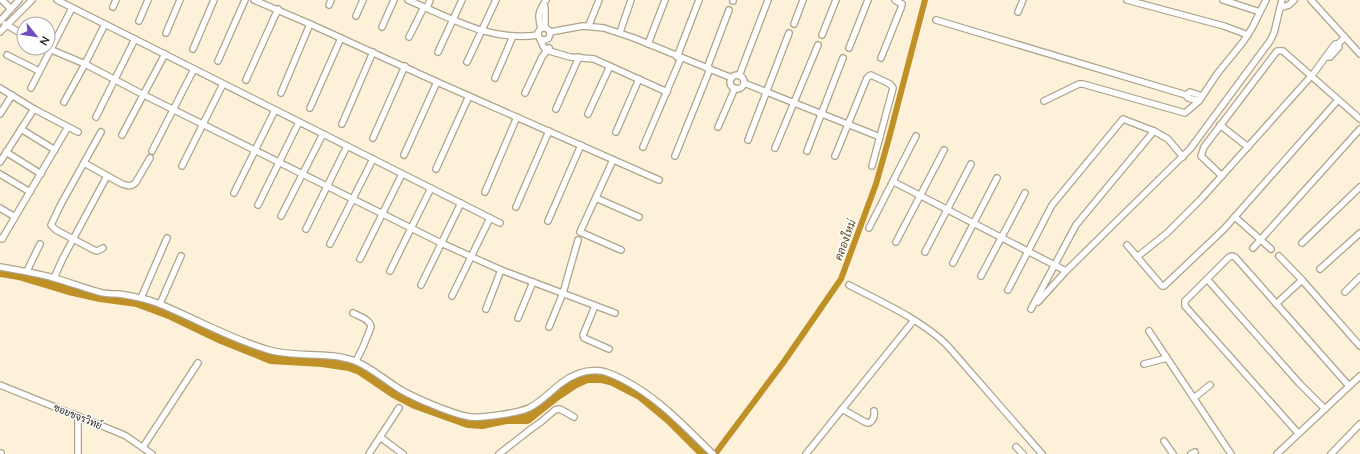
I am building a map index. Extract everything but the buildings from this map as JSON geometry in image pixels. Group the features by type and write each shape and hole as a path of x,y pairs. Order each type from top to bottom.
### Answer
{"street":[{"path":"2,0 10,9"},
{"path":"16,31 0,21 19,0"},
{"path":"0,32 32,0"},
{"path":"57,0 500,223"},
{"path":"113,7 116,0"},
{"path":"139,21 148,0"},
{"path":"166,33 180,0"},
{"path":"193,49 214,0"},
{"path":"218,61 245,0"},
{"path":"254,0 374,52 436,82 659,180"},
{"path":"356,16 363,0"},
{"path":"382,27 394,0"},
{"path":"408,0 481,32 541,38 550,36 545,29 539,13 545,2"},
{"path":"409,37 430,0"},
{"path":"438,52 462,0"},
{"path":"467,62 496,0"},
{"path":"589,25 599,0"},
{"path":"620,32 631,0"},
{"path":"648,44 665,0"},
{"path":"643,147 667,92 699,0"},
{"path":"739,76 768,0"},
{"path":"794,24 803,0"},
{"path":"822,34 836,0"},
{"path":"849,48 868,0"},
{"path":"881,58 901,8 902,4 896,0"},
{"path":"1018,12 1023,0"},
{"path":"1128,0 1140,2 1224,26 1248,35"},
{"path":"1223,0 1260,12"},
{"path":"1044,101 1079,84 1181,113 1188,112 1248,35 1266,0"},
{"path":"1154,131 1076,225 1031,309 1066,271 1190,150 1270,41 1274,33 1282,0"},
{"path":"1280,8 1288,5 1294,0"},
{"path":"1311,0 1360,54"},
{"path":"56,37 72,8"},
{"path":"246,80 278,10"},
{"path":"675,156 709,69 729,10"},
{"path":"936,20 1186,95 1188,98 1200,98"},
{"path":"64,102 105,24"},
{"path":"281,93 310,24"},
{"path":"667,92 591,58 570,57 550,50 538,32 545,29 589,25 620,32 732,78 739,76 743,78 744,82 767,92 880,137"},
{"path":"748,140 790,33"},
{"path":"495,78 513,36"},
{"path":"1137,257 1181,220 1248,148 1311,76 1327,57 1326,54 1335,44 1338,44 1345,37"},
{"path":"310,108 341,38"},
{"path":"96,117 135,39"},
{"path":"775,148 818,45"},
{"path":"525,93 550,50"},
{"path":"1222,176 1201,156 1204,147 1277,51 1283,51 1360,119"},
{"path":"56,52 85,64 255,151 441,243 501,270 615,313"},
{"path":"342,124 374,52"},
{"path":"122,135 165,54"},
{"path":"7,55 39,71"},
{"path":"31,88 46,56"},
{"path":"556,109 579,57"},
{"path":"807,151 843,58"},
{"path":"373,138 405,66"},
{"path":"588,114 610,66"},
{"path":"152,151 194,69"},
{"path":"836,156 867,78 872,75 892,86 892,92 872,166"},
{"path":"732,78 731,84 735,88"},
{"path":"616,132 639,79"},
{"path":"404,155 436,82"},
{"path":"735,88 742,87 744,82"},
{"path":"182,166 223,84"},
{"path":"0,88 34,109 78,132"},
{"path":"718,127 735,88"},
{"path":"0,114 12,95"},
{"path":"436,169 469,96"},
{"path":"1127,245 1162,286 1164,286 1203,250 1235,217 1338,100"},
{"path":"0,162 34,109"},
{"path":"234,193 275,110"},
{"path":"485,192 517,117"},
{"path":"1008,290 1052,205 1123,119 1154,131 1168,139 1183,156"},
{"path":"258,205 299,122"},
{"path":"1220,125 1248,148"},
{"path":"0,238 2,239 68,127"},
{"path":"20,129 55,150"},
{"path":"1253,248 1360,129"},
{"path":"516,207 549,131"},
{"path":"101,132 60,206 52,225 56,230 94,250 103,248"},
{"path":"281,216 323,134"},
{"path":"869,228 894,182 916,136"},
{"path":"548,221 581,145"},
{"path":"306,228 347,146"},
{"path":"896,242 944,150"},
{"path":"6,152 41,174"},
{"path":"84,164 122,184 129,186 134,185 150,158"},
{"path":"330,244 373,159"},
{"path":"613,160 580,232 621,250"},
{"path":"924,252 971,164"},
{"path":"0,174 30,192"},
{"path":"360,259 402,174"},
{"path":"54,278 57,269 107,176"},
{"path":"953,263 998,178"},
{"path":"894,182 1066,271"},
{"path":"1302,243 1360,187"},
{"path":"390,271 431,188"},
{"path":"981,276 1025,193"},
{"path":"596,198 640,218"},
{"path":"421,285 461,203"},
{"path":"0,208 15,217"},
{"path":"1235,217 1271,249"},
{"path":"452,296 490,218"},
{"path":"1320,269 1360,233"},
{"path":"141,298 167,238"},
{"path":"549,327 563,293 578,240"},
{"path":"27,271 40,244"},
{"path":"160,304 181,256"},
{"path":"1298,433 1185,306 1185,301 1229,257 1232,256 1238,261 1349,386"},
{"path":"1278,256 1302,280 1360,346"},
{"path":"0,267 27,271 100,292 141,298 160,304 248,343 270,350 289,354 339,357 356,361 370,368 403,391 446,410 465,416 476,417 524,410 534,405 560,384 574,376 591,371 602,371 629,383 654,399 668,410 712,453"},
{"path":"486,309 501,270"},
{"path":"1345,292 1360,277"},
{"path":"1207,279 1299,383 1325,409"},
{"path":"1276,304 1302,280"},
{"path":"518,318 533,282"},
{"path":"849,285 931,330 946,344 1042,454"},
{"path":"595,306 584,338 609,349"},
{"path":"353,313 371,323 364,347 356,361"},
{"path":"806,454 914,320"},
{"path":"1149,331 1231,454"},
{"path":"1144,364 1167,358"},
{"path":"143,447 198,363"},
{"path":"1277,454 1360,376"},
{"name":"ซอยขจรวิทย์","path":"0,385 126,436 152,454"},
{"path":"1194,398 1210,385"},
{"path":"369,454 399,408"},
{"path":"499,454 555,410 560,409 574,417"},
{"path":"842,409 869,423 874,419 874,411"},
{"path":"78,416 78,454"},
{"path":"1331,454 1359,429"},
{"path":"380,437 403,454"},
{"path":"1164,440 1173,454"},
{"path":"1016,447 1023,454"}],"waterway":[{"name":"คลองใหม่","path":"715,454 783,363 841,279 876,184 925,0"},
{"path":"0,272 19,275 69,290 100,297 137,302 169,314 219,338 271,359 322,362 349,366 360,370 394,393 415,404 468,423 482,424 506,419 527,419 556,396 574,384 587,378 601,378 613,381 640,395 670,420 704,454"}]}
